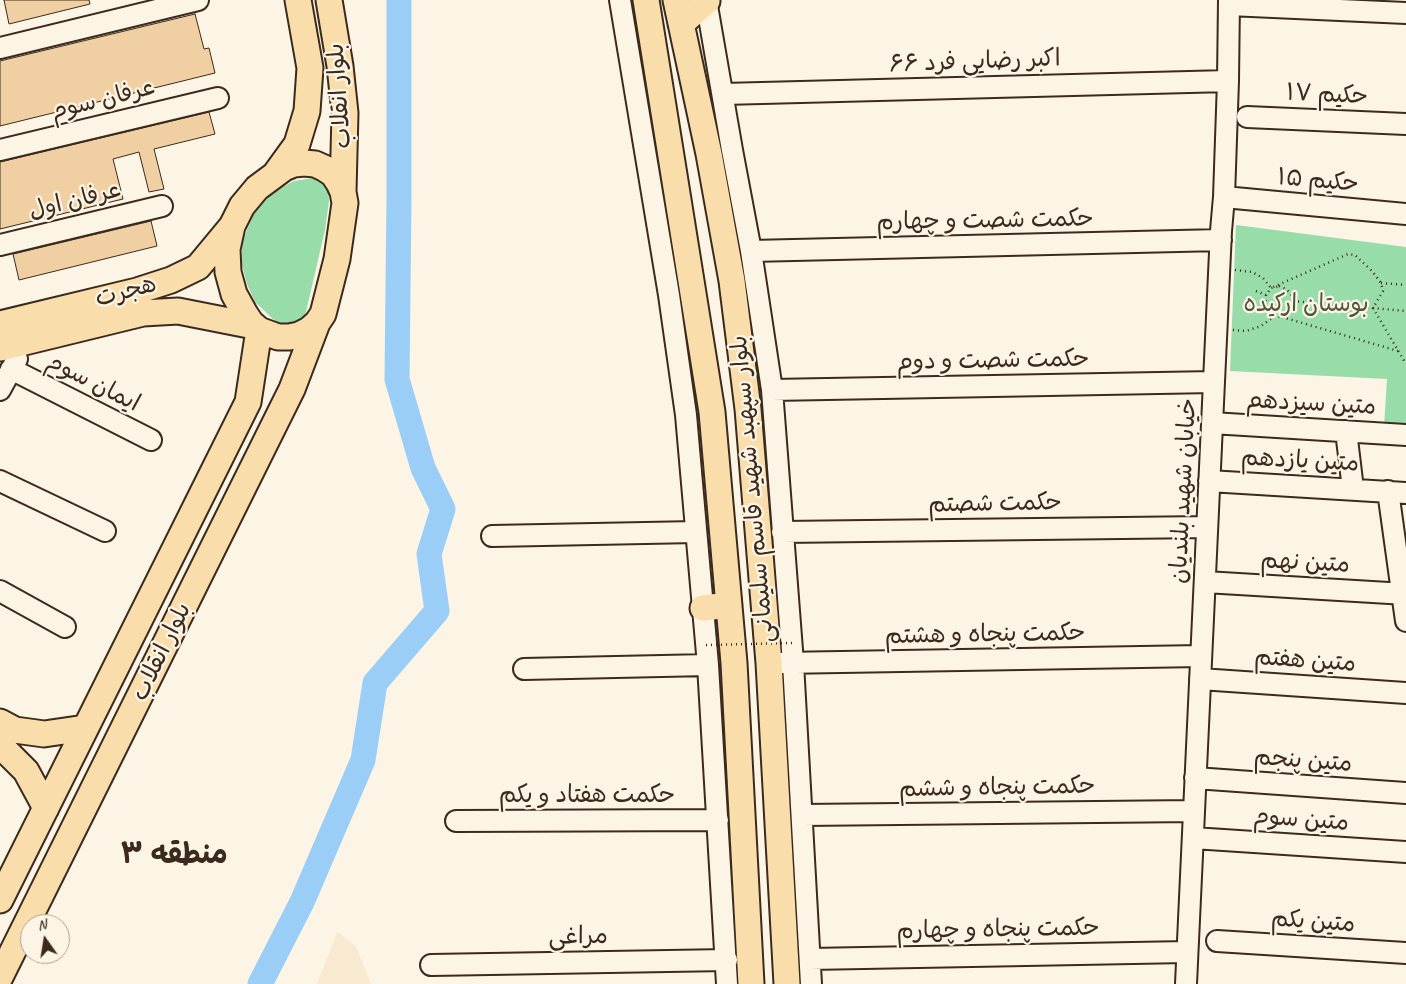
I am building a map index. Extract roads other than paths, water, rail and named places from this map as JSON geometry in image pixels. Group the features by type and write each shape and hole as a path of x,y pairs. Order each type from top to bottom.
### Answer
{"main road":[{"name":"بلوار انقلاب","path":"275,174 297,144 307,111 310,68 298,0"},
{"name":"بلوار انقلاب","path":"330,0 345,113 343,192"},
{"name":"بلوار سپهبد شهید قاسم سلیمانی","path":"646,0 712,412 735,673 751,984"},
{"name":"بلوار سپهبد شهید قاسم سلیمانی","path":"676,0 710,154 732,281 748,409 769,663 787,984"},
{"path":"681,24 706,0"},
{"path":"294,164 314,164 324,168 333,174 343,192 345,203 337,259 323,314 309,330 289,337 268,335 256,328 244,314 234,294 228,272 227,249 232,226 242,206 257,188 284,168 294,164"},
{"name":"هجرت","path":"0,348 12,324 137,291 171,280 198,267 232,226"},
{"path":"686,252 693,255 707,256 726,246"},
{"path":"693,290 700,281 710,276 722,276 732,281"},
{"name":"هجرت","path":"12,324 178,311 256,328"},
{"name":"بلوار انقلاب","path":"0,977 292,389 317,323"},
{"name":"بلوار انقلاب","path":"0,900 248,402 256,328"},
{"path":"703,608 729,604"},
{"path":"46,808 26,770 5,737 85,728"}],"street":[{"path":"0,48 198,0"},
{"path":"620,0 671,304 686,415 707,655 727,984"},
{"path":"706,0 751,252 772,390 792,653 811,984"},
{"path":"1229,3 1406,13"},
{"name":"خیابان شهید بلندیان","path":"1186,984 1224,197 1229,3"},
{"name":"۶۶ اکبر رضایی فرد","path":"723,94 1228,81"},
{"name":"عرفان سوم","path":"0,150 218,98"},
{"name":"حکیم ۱۷","path":"1246,117 1406,124"},
{"name":"حکیم ۱۵","path":"1224,197 1406,214"},
{"name":"عرفان اول","path":"0,245 162,206"},
{"name":"حکمت شصت و چهارم","path":"751,252 1221,240"},
{"path":"0,390 11,369 12,324"},
{"name":"ایمان سوم","path":"11,369 151,440"},
{"name":"حکمت شصت و دوم","path":"772,390 1214,382"},
{"name":"متین سیزدهم","path":"1212,423 1406,435"},
{"path":"1346,431 1353,489"},
{"path":"0,481 105,531"},
{"name":"متین یازدهم","path":"1210,481 1397,492"},
{"path":"1397,492 1406,621"},
{"name":"حکمت شصتم","path":"782,532 1207,527"},
{"path":"492,536 696,532"},
{"name":"متین نهم","path":"1205,582 1404,594"},
{"path":"0,591 65,627"},
{"name":"حکمت پنجاه و هشتم","path":"769,663 792,653 1201,656"},
{"path":"524,669 707,655"},
{"name":"متین هفتم","path":"1200,679 1406,693"},
{"name":"متین پنجم","path":"1196,778 1406,793"},
{"name":"حکمت پنجاه و ششم","path":"802,816 1194,811"},
{"name":"حکمت هفتاد و یکم","path":"456,821 718,820"},
{"name":"متین سوم","path":"1193,838 1406,852"},
{"name":"متین یکم","path":"1217,941 1406,954"},
{"name":"حکمت پنجاه و چهارم","path":"810,958 1187,952"},
{"name":"مراغی","path":"431,965 726,960"}],"waterway":[{"path":"260,984 302,902 363,760 375,683 437,611 429,554 443,509 423,468 397,379 399,0"}],"district":[{"name":"منطقه ۳","path":"174,855"}],"park label":[{"name":"بوستان ارکیده","path":"1306,305"}]}
